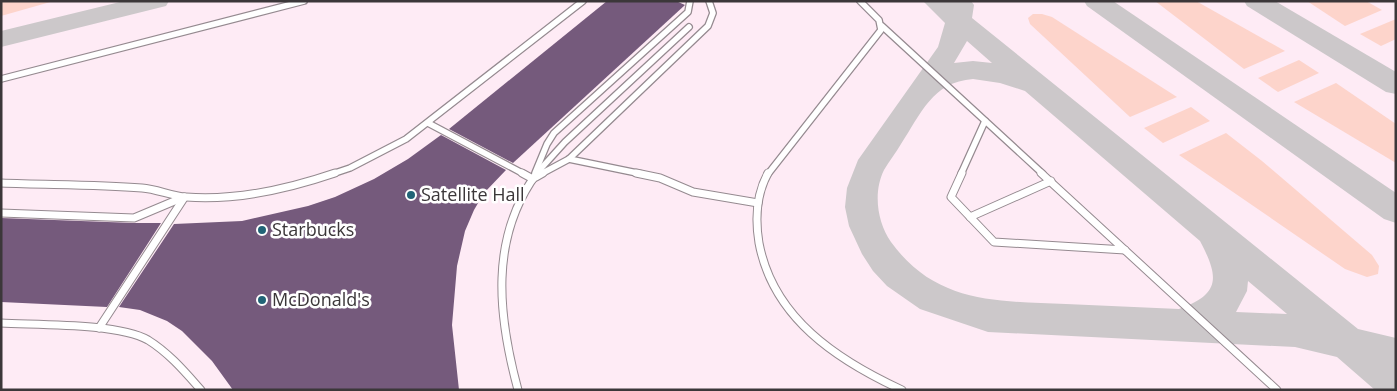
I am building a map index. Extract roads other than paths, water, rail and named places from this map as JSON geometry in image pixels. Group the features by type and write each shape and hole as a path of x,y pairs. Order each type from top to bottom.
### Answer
{"lane":[{"path":"1,79 304,1"},
{"path":"1,183 143,188 184,197 237,196 287,188 309,182 372,158 406,139 583,1"},
{"path":"533,179 540,158 554,133 688,12 690,1"},
{"path":"533,179 569,159 708,26 714,15 709,1"},
{"path":"860,1 876,16 882,26 1277,390"},
{"path":"882,26 879,33 769,172 762,187 756,221 761,257 767,274 785,304 809,333 840,359 858,370 902,390"},
{"path":"518,390 504,329 501,280 504,249 509,226 518,204 533,179 555,152 689,27"},
{"path":"985,121 951,196 994,242 1125,250"},
{"path":"428,123 533,179"},
{"path":"569,159 660,178 699,193 758,203"},
{"path":"970,217 1050,181"},
{"path":"1,213 134,218 184,197"},
{"path":"99,328 184,197"},
{"path":"1,323 99,328 131,332 148,340 180,364 201,390"}],"place":[{"name":"Satellite Hall","path":"411,195"},
{"name":"Starbucks","path":"262,230"},
{"name":"McDonald's","path":"262,300"}]}
